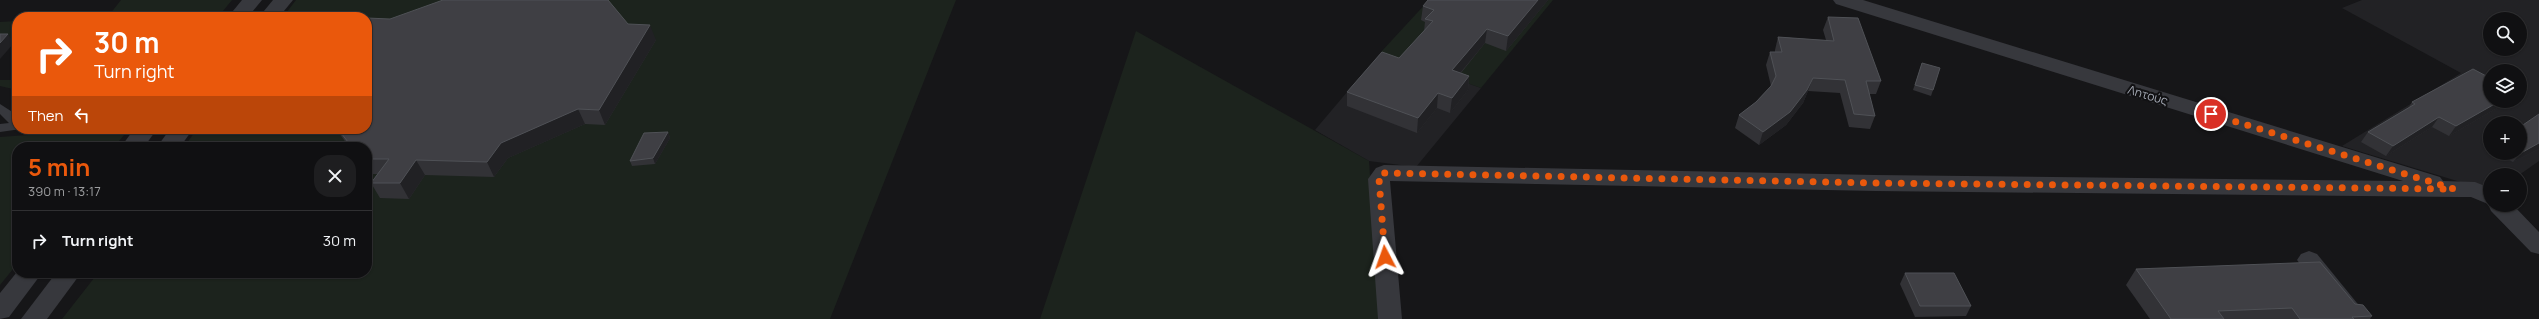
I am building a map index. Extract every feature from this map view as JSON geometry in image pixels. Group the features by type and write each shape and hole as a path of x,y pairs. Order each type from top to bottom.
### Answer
{"street":[{"path":"242,12 252,0"},
{"path":"273,12 283,0"},
{"name":"Λητούς","path":"1843,0 2454,189"},
{"path":"136,142 142,134"},
{"path":"172,142 178,134"},
{"path":"1390,319 1379,179 1380,174 1384,173 1875,183 2454,189 2475,190 2483,194"},
{"path":"2506,212 2539,246"},
{"path":"2309,260 2358,319"},
{"path":"0,310 26,278"},
{"path":"33,319 65,278"}],"lane":[{"path":"0,108 12,117"},
{"path":"0,128 12,127"}],"shaded area":[{"path":"121,0 232,0 222,12 112,12"},
{"path":"296,0 956,0 830,319 62,319 94,278 372,278 372,142 188,142 193,134 372,134 372,12 287,12"},
{"path":"1429,0 1553,0 1481,88 1381,52"},
{"path":"2362,0 2539,0 2539,161 2527,169 2527,168 2483,168 2483,189 2342,146 2461,73 2342,8"},
{"path":"12,21 12,44 0,45 0,22"},
{"path":"1136,31 1369,161 1380,319 1040,319"},
{"path":"1381,52 1481,88 1416,167 1369,161 1315,130"},
{"path":"0,80 12,80 12,89 0,86"},
{"path":"42,134 125,134 118,142 12,142 12,270 0,285 0,137"}],"building":[{"path":"443,0 608,0 628,24 650,25 599,110 578,109 501,143 487,162 416,160 400,183 372,183 389,159 372,159 372,142 348,142 342,134 372,134 372,18 390,19"},
{"path":"1428,0 1538,0 1508,36 1487,29 1452,70 1469,76 1452,98 1438,93 1418,118 1347,92 1382,52 1399,58 1433,21 1425,19 1434,10 1423,6"},
{"path":"1828,17 1858,18 1881,81 1866,81 1875,116 1854,114 1845,80 1813,78 1807,90 1790,112 1763,132 1739,115 1756,102 1771,86 1776,76 1770,52 1782,52 1778,37 1834,41"},
{"path":"0,34 8,34 0,43"},
{"path":"1922,63 1940,68 1933,90 1915,85"},
{"path":"2473,69 2483,74 2483,108 2488,108 2456,126 2439,117 2393,146 2368,132 2415,104 2412,102"},
{"path":"2539,114 2539,143 2527,150 2527,122"},
{"path":"668,132 653,158 630,161 644,133"},
{"path":"2320,262 2355,304 2363,305 2372,316 2352,317 2354,319 2300,319 2292,308 2218,311 2224,319 2171,319 2136,269"},
{"path":"1905,273 1954,273 1971,306 1920,306"}],"route":[{"path":"1385,257 1379,179 1380,174 1384,173 1875,183 2454,189 2211,114"}]}
